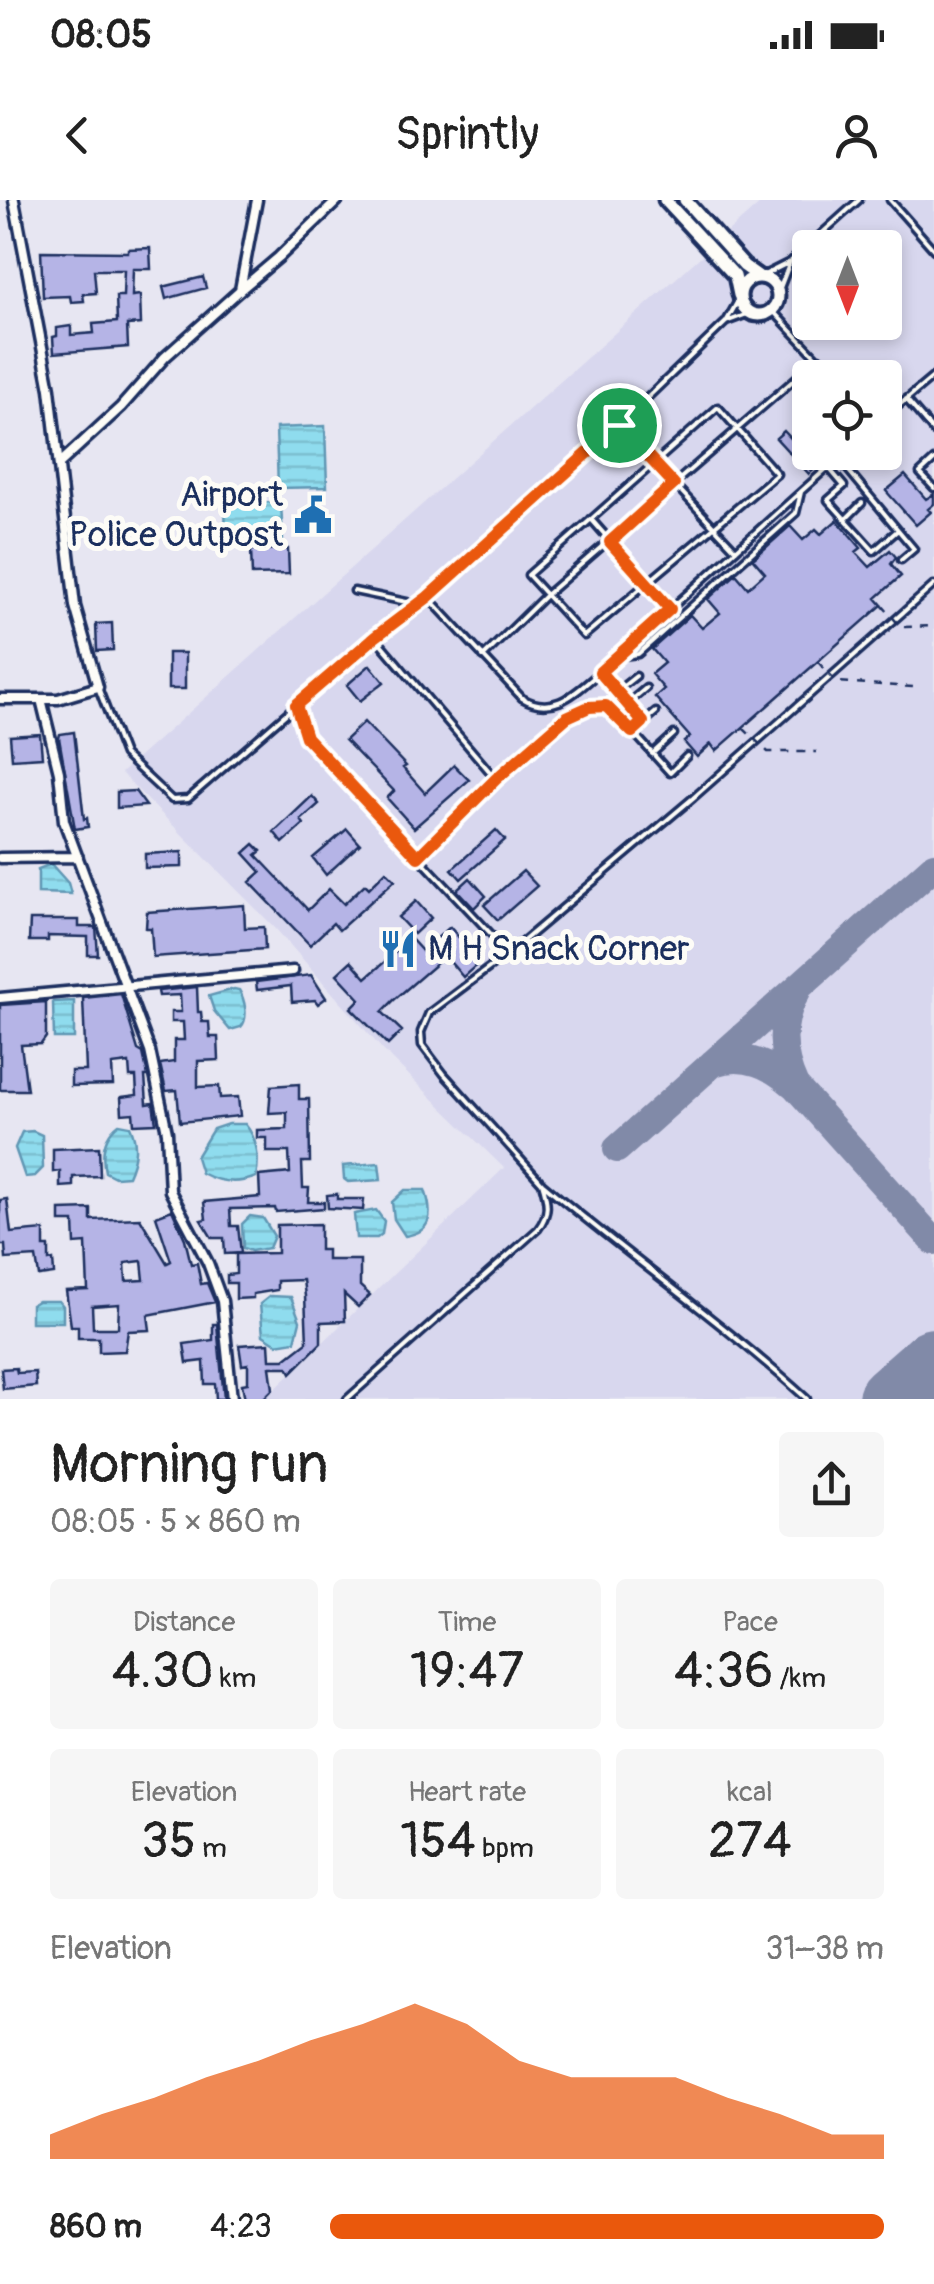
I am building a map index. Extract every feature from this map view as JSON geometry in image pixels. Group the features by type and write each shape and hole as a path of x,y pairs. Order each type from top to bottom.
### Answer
{"main road":[{"path":"666,200 736,276 739,297 750,313 762,315 772,310 778,293 773,282 744,266 686,200"},
{"path":"739,297 744,282 760,276"}],"street":[{"path":"0,699 58,699 98,687 76,606 50,389 14,200"},
{"path":"240,290 257,200"},
{"path":"59,464 122,406 166,356 338,200"},
{"path":"40,699 60,772 64,821 150,1051 168,1132 170,1191 208,1263 222,1301 232,1399"},
{"path":"0,858 78,857"},
{"path":"0,998 293,971"}],"lane":[{"path":"824,230 858,200"},
{"path":"890,200 934,250"},
{"path":"760,276 774,273 790,262"},
{"path":"778,293 790,262"},
{"path":"98,687 124,755 172,800 188,799 375,637 428,597 619,425 726,322 739,297"},
{"path":"484,657 546,595 820,358 772,310"},
{"path":"726,322 750,313"},
{"path":"902,403 934,376"},
{"path":"906,400 934,432"},
{"path":"718,407 739,429 777,474 584,636 528,575 718,407"},
{"path":"619,425 736,550"},
{"path":"934,460 920,473 934,488"},
{"path":"428,597 522,698 532,704 558,705 566,702 826,470"},
{"path":"830,470 844,486 828,500 874,551 898,530"},
{"path":"848,470 914,549 901,560"},
{"path":"618,656 638,654 796,513 801,492"},
{"path":"846,519 862,504"},
{"path":"590,519 670,609"},
{"path":"807,1399 752,1350 656,1278 542,1183 444,1074 422,1045 420,1032 429,1014 509,953 693,798 934,585"},
{"path":"354,592 416,604"},
{"path":"375,637 496,779"},
{"path":"600,672 643,722"},
{"path":"616,692 636,676"},
{"path":"627,704 646,688"},
{"path":"296,705 306,737 509,953"},
{"path":"418,857 496,779 578,710 606,706 670,773 687,756"},
{"path":"632,732 656,712"},
{"path":"652,754 674,734"},
{"path":"347,1399 538,1229 546,1217 548,1201 542,1183"}],"path":[{"path":"882,605 901,627 934,626"},
{"path":"818,662 836,682 914,688"},
{"path":"743,728 768,752 817,752"}],"shaded area":[{"path":"764,200 934,200 934,1399 264,1399 504,1168 383,1050 276,929 121,773"}],"water":[{"path":"325,426 327,487 278,488 276,428"},
{"path":"281,502 283,542 226,543 225,503"},
{"path":"51,864 68,883 71,894 38,893 38,869"},
{"path":"234,989 241,994 245,1014 241,1027 230,1030 214,1011 209,996"},
{"path":"74,1001 74,1038 54,1038 53,1002"},
{"path":"119,1124 130,1126 135,1151 128,1176 115,1177 105,1172 103,1152 106,1139"},
{"path":"245,1124 252,1136 257,1156 256,1177 228,1181 201,1173 196,1157 213,1129"},
{"path":"22,1132 42,1135 43,1168 35,1176 25,1177 15,1148"},
{"path":"379,1163 381,1180 344,1179 343,1166"},
{"path":"405,1190 425,1190 430,1214 426,1226 405,1236 394,1219 392,1202"},
{"path":"376,1210 384,1221 382,1234 377,1238 356,1238 354,1214"},
{"path":"250,1216 263,1218 274,1236 269,1248 243,1248 242,1224"},
{"path":"270,1296 291,1297 300,1321 295,1341 277,1344 263,1335 260,1304"},
{"path":"59,1301 63,1322 31,1322 31,1305"}],"building":[{"path":"150,248 151,269 133,269 132,296 140,295 141,324 127,325 128,347 54,353 57,328 71,326 71,335 94,333 93,324 117,322 116,296 123,296 124,270 94,270 96,293 83,294 84,301 71,302 70,296 43,297 41,251 128,252"},
{"path":"203,277 206,288 166,299 163,287"},
{"path":"784,431 792,439 792,455 776,438"},
{"path":"905,475 926,499 934,494 934,504 928,509 931,512 916,525 886,491"},
{"path":"837,520 861,548 856,552 870,567 890,550 896,557 891,564 901,576 876,598 882,605 716,751 711,744 697,757 684,742 690,737 655,697 664,689 651,674 664,663 652,649 690,615 702,628 720,613 708,599 736,574 748,588 765,573 753,559 790,526 803,540 816,529 821,534"},
{"path":"288,549 289,574 252,575 251,550"},
{"path":"112,623 113,650 97,651 96,624"},
{"path":"168,653 185,653 185,689 168,689"},
{"path":"370,665 384,682 360,701 347,685"},
{"path":"364,722 406,766 403,768 425,793 454,765 469,780 414,828 387,798 394,791 345,740"},
{"path":"74,732 88,827 75,829 59,738 60,734"},
{"path":"40,734 42,757 12,759 10,736"},
{"path":"135,791 146,806 117,808 117,792"},
{"path":"312,796 319,804 283,843 274,832"},
{"path":"347,829 360,844 326,875 313,858"},
{"path":"496,830 505,840 461,879 452,869"},
{"path":"254,844 261,851 256,855 308,910 329,889 344,904 386,871 395,880 339,930 333,923 310,945 250,882 261,872 244,853"},
{"path":"182,852 182,867 145,868 145,854"},
{"path":"523,871 537,886 498,920 484,905"},
{"path":"470,878 486,896 474,908 457,890"},
{"path":"416,901 431,918 414,934 398,917"},
{"path":"244,905 245,928 264,927 265,949 153,957 151,928 146,928 147,912"},
{"path":"30,920 79,920 79,927 96,927 98,955 88,955 88,937 48,936 48,941 29,941"},
{"path":"450,927 480,962 463,977 445,956 394,1000 382,1012 402,1031 388,1045 351,1008 360,999 337,974 351,961 366,978 411,939 422,951"},
{"path":"311,975 326,998 318,1004 315,1000 292,1002 291,986 257,990 256,982"},
{"path":"197,987 198,1012 202,1022 209,1022 210,1037 218,1037 219,1060 198,1061 198,1087 219,1086 220,1098 238,1097 240,1116 180,1122 177,1090 166,1091 160,1064 174,1062 174,1040 184,1040 183,1022 171,1022 171,1012 181,1012 180,995 159,996 158,991"},
{"path":"121,994 138,1050 143,1053 148,1076 147,1104 153,1103 156,1123 134,1124 133,1113 122,1114 121,1097 137,1095 136,1077 130,1077 129,1063 112,1065 113,1085 71,1086 71,1071 86,1071 83,998"},
{"path":"46,1002 46,1037 41,1044 21,1045 27,1090 0,1090 0,1005"},
{"path":"299,1084 299,1099 309,1099 310,1162 302,1162 303,1188 309,1188 308,1202 324,1202 324,1208 276,1212 275,1208 230,1209 231,1226 238,1226 241,1253 225,1254 224,1238 212,1238 201,1220 206,1219 204,1202 260,1197 259,1176 290,1173 289,1152 267,1152 267,1138 257,1138 257,1130 287,1129 287,1112 269,1113 271,1086"},
{"path":"99,1147 100,1176 73,1177 73,1186 60,1187 60,1171 53,1172 53,1149"},
{"path":"337,1194 337,1199 364,1199 363,1210 328,1208 327,1195"},
{"path":"7,1199 11,1233 44,1230 44,1247 49,1247 54,1274 39,1276 36,1257 6,1259 5,1245 0,1245 0,1200"},
{"path":"91,1209 91,1220 140,1218 167,1263 171,1261 156,1216 172,1210 191,1264 197,1263 201,1284 207,1283 215,1302 148,1315 150,1330 128,1331 125,1351 99,1352 99,1338 78,1338 78,1326 71,1326 66,1291 88,1290 86,1243 75,1244 74,1222 60,1222 60,1210","holes":["142,1261 144,1280 126,1281 125,1263","119,1304 118,1328 93,1328 92,1306"]},
{"path":"320,1224 320,1250 327,1250 327,1260 360,1260 360,1286 370,1295 358,1307 344,1294 345,1321 321,1322 321,1343 291,1373 288,1367 270,1367 273,1389 263,1399 245,1399 242,1384 248,1383 248,1364 242,1365 239,1345 269,1343 270,1359 285,1359 307,1342 305,1296 303,1280 277,1281 277,1290 236,1299 236,1283 227,1283 227,1275 236,1274 236,1254 277,1253 277,1225"},
{"path":"213,1324 217,1324 224,1399 216,1399 215,1384 205,1384 204,1361 187,1363 184,1344 213,1340"},
{"path":"16,1368 17,1373 35,1372 36,1386 3,1389 1,1369"}],"taxiway":[{"path":"617,1149 934,866"},
{"path":"797,991 787,1014 784,1038 786,1062 795,1086 934,1241"},
{"path":"713,1063 747,1060 777,1072 795,1086"}],"runway":[{"path":"893,1399 934,1363"}],"place":[{"name":"Airport Police Outpost","path":"313,515"},
{"name":"M H Snack Corner","path":"398,949"}],"route":[{"path":"619,425 674,484 610,542 670,609 600,672 643,722 632,732 606,706 578,710 496,779 418,857 306,737 296,705 428,597 619,425"}]}
